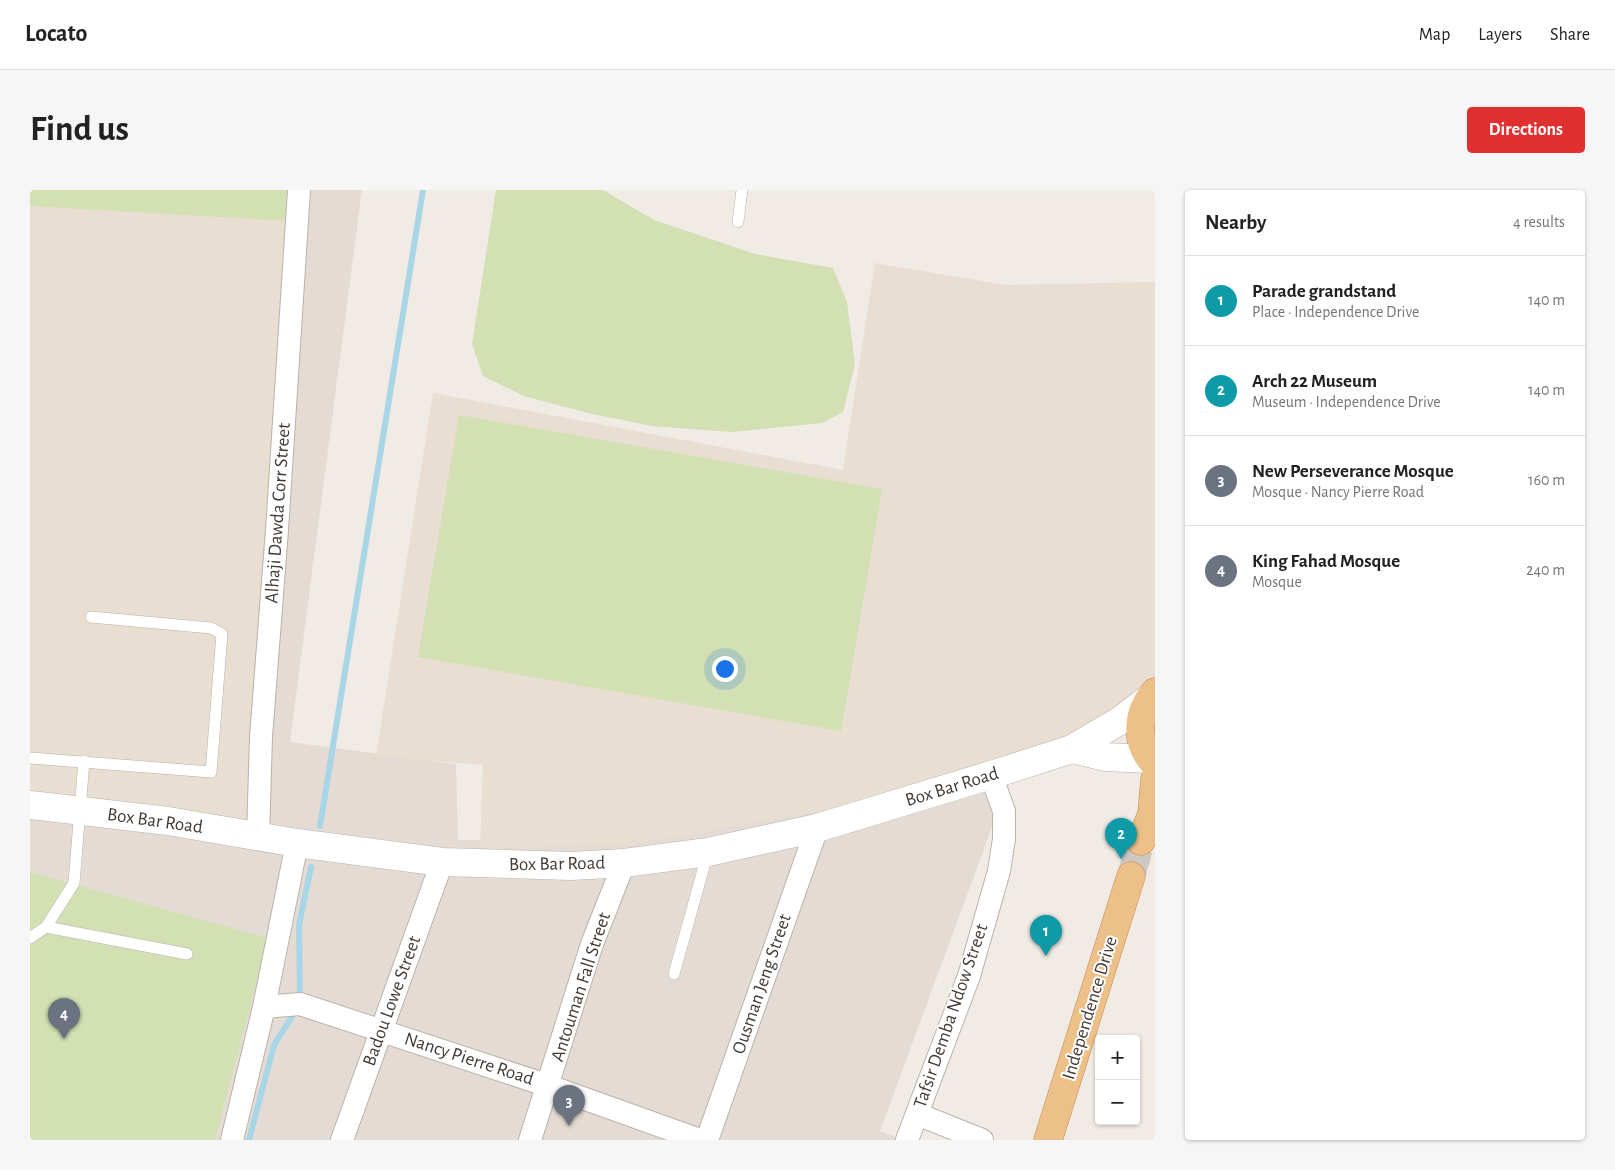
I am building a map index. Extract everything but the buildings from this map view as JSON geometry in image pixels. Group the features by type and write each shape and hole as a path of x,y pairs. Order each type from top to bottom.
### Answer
{"highway":[{"path":"1141,841 1154,813 1153,767 1141,739 1140,728 1141,717 1153,695"},
{"name":"Independence Drive","path":"1048,1140 1131,876"}],"street":[{"name":"Alhaji Dawda Corr Street","path":"258,836 261,736 277,530 298,190"},
{"path":"1072,750 1120,720 1153,695"},
{"name":"Box Bar Road","path":"30,805 78,810 297,843 442,862 571,866 624,863 708,852 817,828 1072,750"},
{"path":"1072,750 1153,767"},
{"name":"Tafsir Demba Ndow Street","path":"907,1140 969,976 999,871 1004,839 1004,811 991,775"},
{"name":"Ousman Jeng Street","path":"707,1140 817,828"},
{"path":"232,1140 264,1007 297,843"},
{"name":"Badou Lowe Street","path":"342,1140 442,862"},
{"name":"Antouman Fall Street","path":"530,1140 549,1086 592,944 624,863"},
{"name":"Nancy Pierre Road","path":"264,1007 300,1004 549,1086 700,1140"},
{"path":"917,1114 982,1140"}],"lane":[{"path":"738,222 742,190"},
{"path":"30,758 211,772 222,634 211,628 91,617"},
{"path":"30,938 46,927 74,883 78,810 84,761"},
{"path":"674,974 708,852"},
{"path":"46,927 188,954"}],"shaded area":[{"path":"30,190 362,190 290,742 456,764 458,840 608,839 1022,746 880,1131 903,1140 30,1140"},
{"path":"30,190 295,190 251,821 30,796"},
{"path":"875,263 1006,285 1155,282 1155,683 1102,724 880,800 629,845 480,848 483,765 376,756 433,393 843,470"}],"green space":[{"path":"30,190 287,190 289,221 30,206"},
{"path":"496,190 603,190 654,220 755,254 833,268 847,302 855,364 843,412 822,423 732,432 652,426 588,413 524,396 483,376 472,344"},
{"path":"459,415 882,489 841,731 418,657"},
{"path":"30,872 268,938 215,1140 30,1140"}],"waterway":[{"path":"320,826 423,190"},
{"path":"300,999 299,925 311,867"},
{"path":"249,1140 274,1045 297,1009"}],"tunnel":[{"path":"1131,876 1141,841"}],"place":[{"name":"Arch 22 Museum","path":"1121,859"},
{"name":"Parade grandstand","path":"1046,956"},
{"name":"King Fahad Mosque","path":"64,1039"},
{"name":"New Perseverance Mosque","path":"569,1126"}]}
